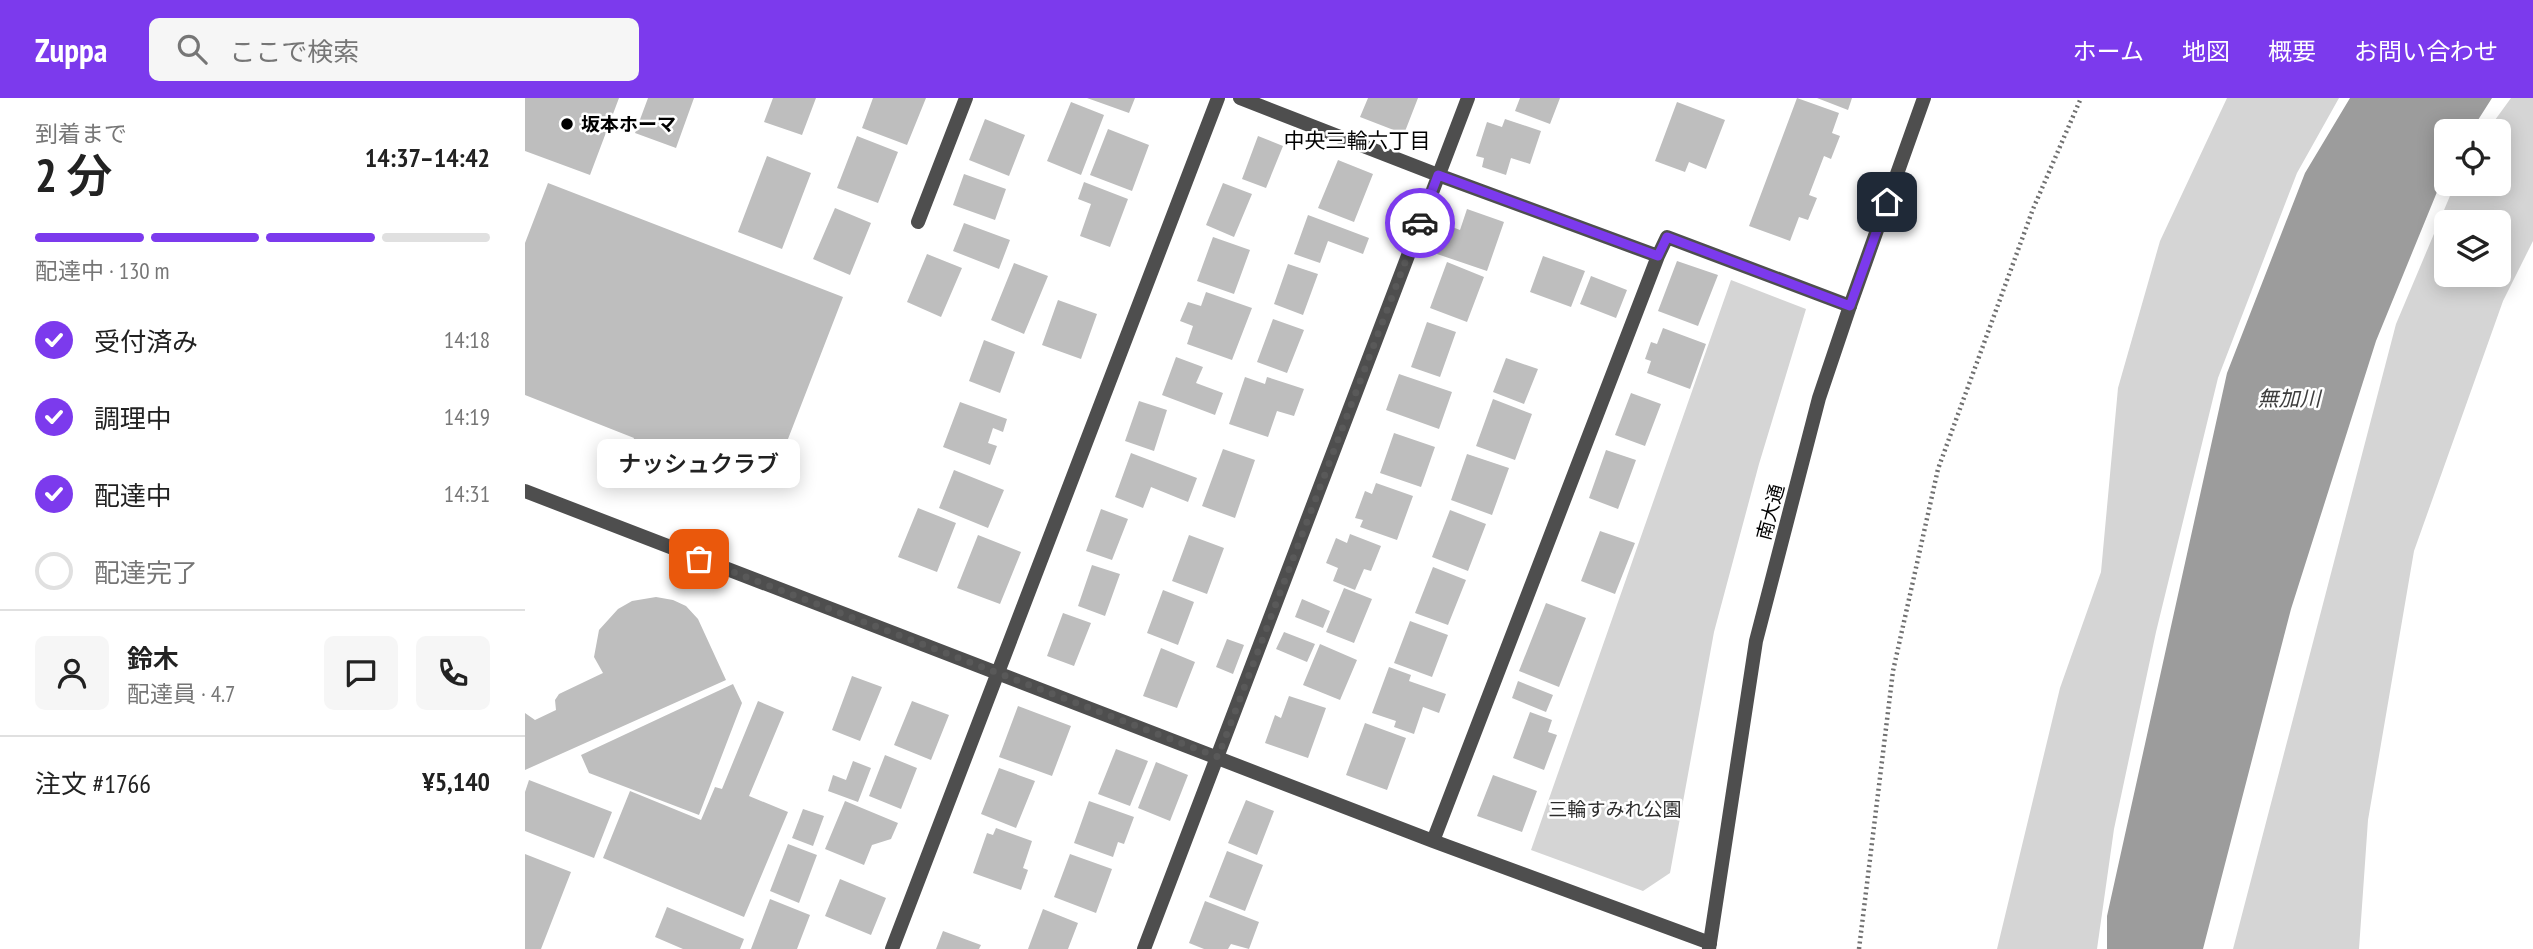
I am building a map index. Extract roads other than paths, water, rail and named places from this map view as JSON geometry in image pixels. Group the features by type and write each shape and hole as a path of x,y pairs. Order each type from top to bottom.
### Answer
{"street":[{"path":"918,222 966,98"},
{"path":"893,949 1218,98"},
{"path":"1240,98 1658,256"},
{"path":"1144,949 1468,98"},
{"name":"南大通","path":"1709,946 1756,641 1819,398 1924,98"},
{"path":"1433,841 1667,237 1850,306"},
{"path":"525,491 1709,946"}],"water":[{"name":"無加川","path":"2350,98 2492,98 2479,119 2434,119 2435,196 2376,341 2291,609 2203,949 2107,949 2107,916 2227,373 2305,173"}],"place":[{"name":"坂本ホーマ","path":"567,124"},
{"name":"ナッシュクラブ","path":"699,559"}],"district":[{"name":"中央三輪六丁目","path":"1357,140"}],"park label":[{"name":"三輪すみれ公園","path":"1615,809"}]}
